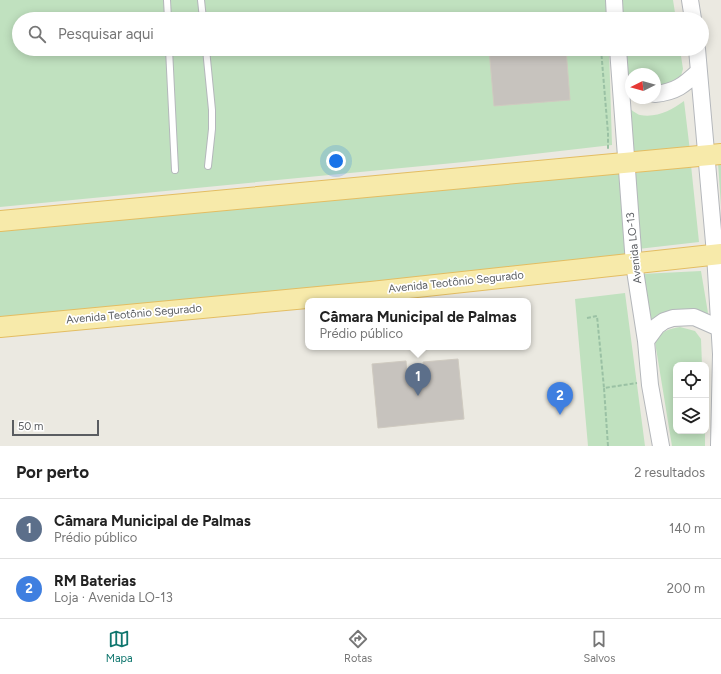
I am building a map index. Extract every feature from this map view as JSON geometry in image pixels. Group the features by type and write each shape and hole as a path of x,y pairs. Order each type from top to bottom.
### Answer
{"main road":[{"path":"0,221 714,154"},
{"name":"Avenida Teotônio Segurado","path":"307,298 718,254"},
{"name":"Avenida Teotônio Segurado","path":"0,327 305,298"}],"street":[{"path":"614,0 615,12"},
{"path":"690,0 692,12"},
{"name":"Avenida LO-13","path":"620,56 625,75"},
{"path":"698,56 699,72 714,154 721,354 719,446"},
{"path":"661,93 682,87 699,72"},
{"name":"Avenida LO-13","path":"625,104 626,162 634,264 646,341 650,385 661,446"},
{"path":"646,341 664,321 674,318 694,317 719,328"}],"lane":[{"path":"167,0 168,12"},
{"path":"200,0 202,12"},
{"path":"169,56 175,170"},
{"path":"207,56 212,110 212,130 208,166"}],"path":[{"path":"602,56 608,149"},
{"path":"587,318 598,316 608,446"},
{"path":"604,388 637,383"}],"green space":[{"path":"0,0 607,0 608,12 12,12 12,56 609,56 612,145 464,162 0,207"},
{"path":"623,0 673,0 675,12 623,12"},
{"path":"625,56 681,56 683,69 678,86 661,95 661,68 626,68"},
{"path":"684,101 690,151 633,157 627,107 637,114 646,116 664,112"},
{"path":"626,162 628,263 0,327 0,221"},
{"path":"718,163 721,163 721,206"},
{"path":"691,165 699,242 638,249 634,173"},
{"path":"701,271 709,319 677,309 647,321 641,274"},
{"path":"625,293 645,446 588,446 575,299"},
{"path":"680,327 695,331 701,339 702,362 673,362 673,434 705,434 705,446 672,446 655,342 665,331"}],"building":[{"path":"490,56 567,56 570,100 494,106"},
{"path":"458,359 464,419 378,428 372,364 406,361 407,373 424,371 423,362"}],"place":[{"name":"Câmara Municipal de Palmas","path":"418,396"},
{"name":"RM Baterias","path":"560,415"}]}
